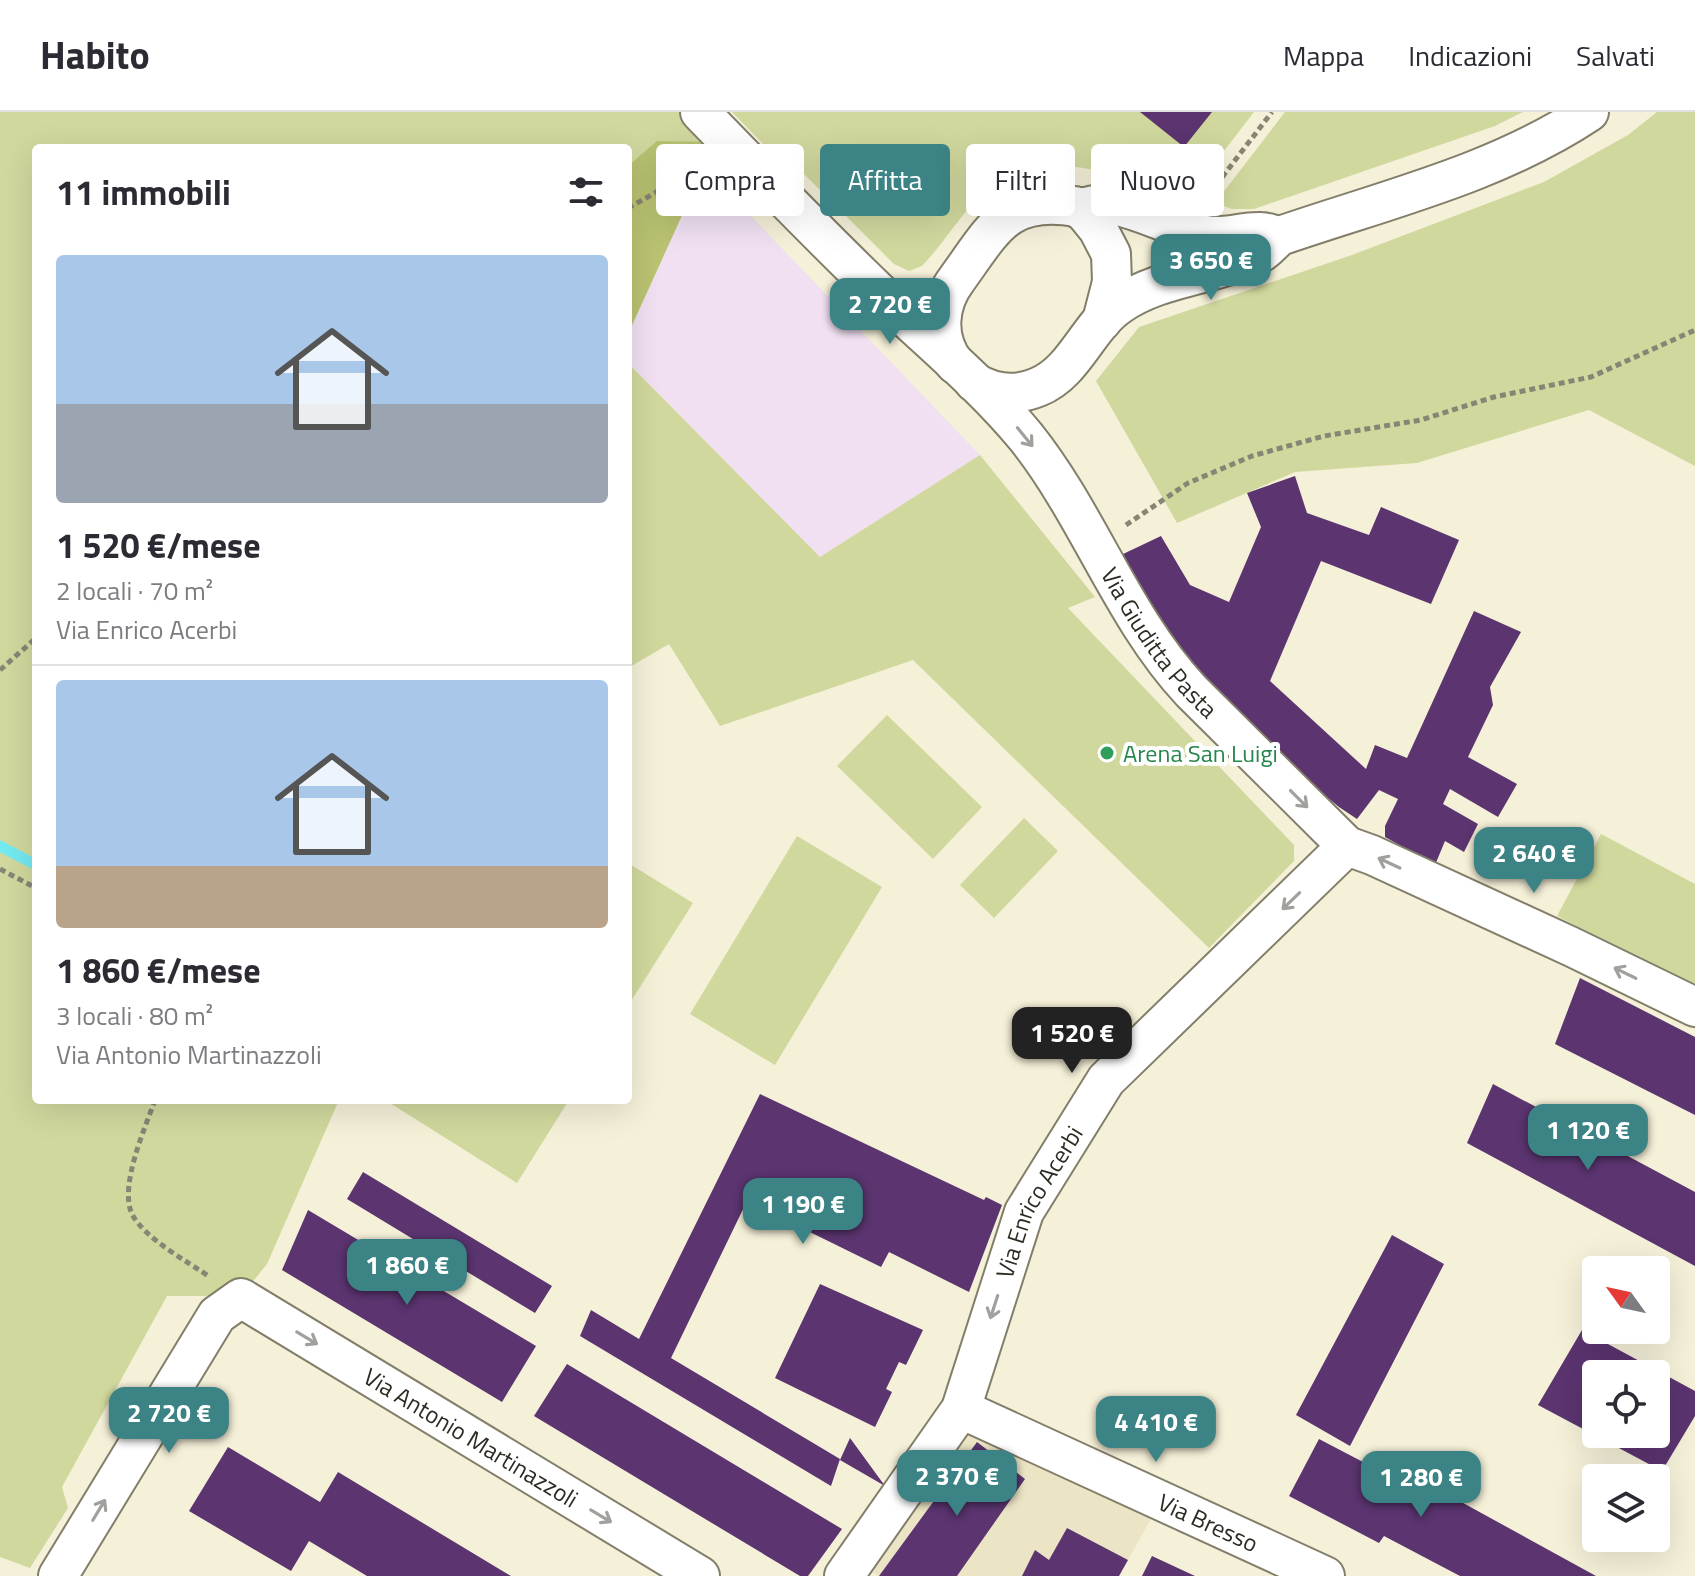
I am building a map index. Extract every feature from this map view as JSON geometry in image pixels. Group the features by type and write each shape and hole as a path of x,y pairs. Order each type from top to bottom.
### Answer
{"street":[{"name":"Via Giuditta Pasta","path":"700,112 865,279 1007,416 1040,455 1089,531 1154,644 1179,678 1347,846 1572,947 1695,1007"},
{"path":"1075,206 1107,204 1207,235 1231,237 1261,232 1286,235 1496,161 1546,138 1589,112"},
{"path":"1075,206 1098,229 1111,254 1112,282 1102,321"},
{"path":"1010,216 993,231 959,276 944,301 941,321 943,341 964,374 999,392 1036,388 1059,374 1102,321 1119,305 1135,296 1256,256 1286,235"},
{"name":"Via Giuditta Pasta","path":"865,279 895,300 915,304 941,295 959,276"},
{"name":"Via Enrico Acerbi","path":"844,1576 961,1409 1024,1212 1106,1080 1347,846"},
{"path":"58,1576 217,1315 241,1298"},
{"name":"Via Antonio Martinazzoli","path":"241,1298 700,1576"},
{"name":"Via Bresso","path":"961,1409 1325,1576"}],"path":[{"path":"1224,175 1272,112"},
{"path":"632,206 656,192"},
{"path":"1124,526 1188,483 1252,456 1324,436 1421,420 1494,397 1591,377 1695,330"},
{"path":"0,670 32,642"},
{"path":"0,869 32,886"},
{"path":"154,1104 137,1153 128,1199 133,1217 155,1239 241,1298"}],"shaded area":[{"path":"682,216 751,216 980,455 820,557 632,367 632,325"},
{"path":"961,1409 1161,1501 1119,1576 878,1576 855,1561"}],"green space":[{"path":"0,112 686,112 712,142 656,144 656,216 682,216 632,325 632,144 32,144 32,1104 337,1104 267,1264 241,1296 167,1296 62,1487 68,1508 30,1568 0,1557"},
{"path":"732,112 1254,112 1224,151 1224,144 1091,144 1091,170 1075,168 1075,144 966,144 966,212 922,266 909,271 894,264 846,216 950,216 950,144 820,144 820,190 804,174 804,144 763,144"},
{"path":"1285,112 1523,112 1495,126 1254,209 1224,206 1224,191"},
{"path":"1657,112 1695,112 1695,466 1589,410 1417,463 1295,472 1177,523 1096,381 1139,327 1352,255 1544,182 1628,135"},
{"path":"657,141 712,142 656,144 656,216 682,216 632,325 632,163"},
{"path":"632,367 820,557 980,455 1095,597 1068,608 1294,845 1294,861 1209,948 913,660 720,726 669,644 632,666"},
{"path":"887,715 982,807 933,859 837,766"},
{"path":"1024,818 1058,851 994,918 960,885"},
{"path":"1601,834 1695,884 1695,985 1557,916"},
{"path":"797,836 882,887 775,1065 690,1014"},
{"path":"632,865 693,903 632,1000"},
{"path":"391,1104 566,1104 517,1183"}],"building":[{"path":"1140,112 1212,112 1186,144 1180,144"},
{"path":"1295,476 1307,513 1369,535 1381,507 1459,540 1431,604 1321,561 1270,681 1366,769 1375,745 1407,758 1474,611 1521,632 1490,687 1493,705 1468,757 1517,784 1498,817 1450,789 1443,804 1478,824 1464,852 1445,841 1435,865 1385,837 1385,826 1398,799 1379,790 1357,819 1291,768 1182,661 1121,555 1161,536 1190,585 1229,602 1261,527 1247,493"},
{"path":"1580,978 1695,1037 1695,1115 1555,1044"},
{"path":"1493,1084 1695,1192 1695,1266 1467,1143"},
{"path":"760,1094 984,1200 986,1197 1002,1205 969,1292 889,1252 881,1267 747,1201 671,1358 840,1459 831,1486 580,1336 591,1310 639,1339"},
{"path":"363,1172 552,1286 535,1313 347,1199"},
{"path":"308,1210 536,1346 502,1402 282,1270"},
{"path":"1392,1235 1444,1264 1350,1446 1296,1415"},
{"path":"820,1284 923,1330 906,1365 899,1362 886,1389 892,1392 875,1427 775,1378"},
{"path":"1582,1330 1582,1344 1608,1344 1638,1360 1582,1360 1582,1428 1538,1405"},
{"path":"567,1364 842,1529 808,1576 800,1576 534,1416"},
{"path":"1670,1378 1695,1391 1695,1416 1666,1464 1649,1464 1619,1448 1670,1448"},
{"path":"850,1438 885,1486 840,1460"},
{"path":"1319,1439 1407,1485 1414,1476 1596,1576 1460,1576 1384,1536 1379,1543 1289,1496"},
{"path":"977,1442 1025,1479 957,1576 879,1576"},
{"path":"228,1447 320,1502 338,1472 511,1576 367,1576 309,1541 291,1571 189,1511"},
{"path":"1067,1528 1128,1560 1119,1576 1022,1576 1035,1550 1049,1560"},
{"path":"1152,1556 1195,1576 1142,1576"}],"waterway":[{"path":"0,846 32,863"}],"place":[{"name":"Arena San Luigi","path":"1107,753"}]}
